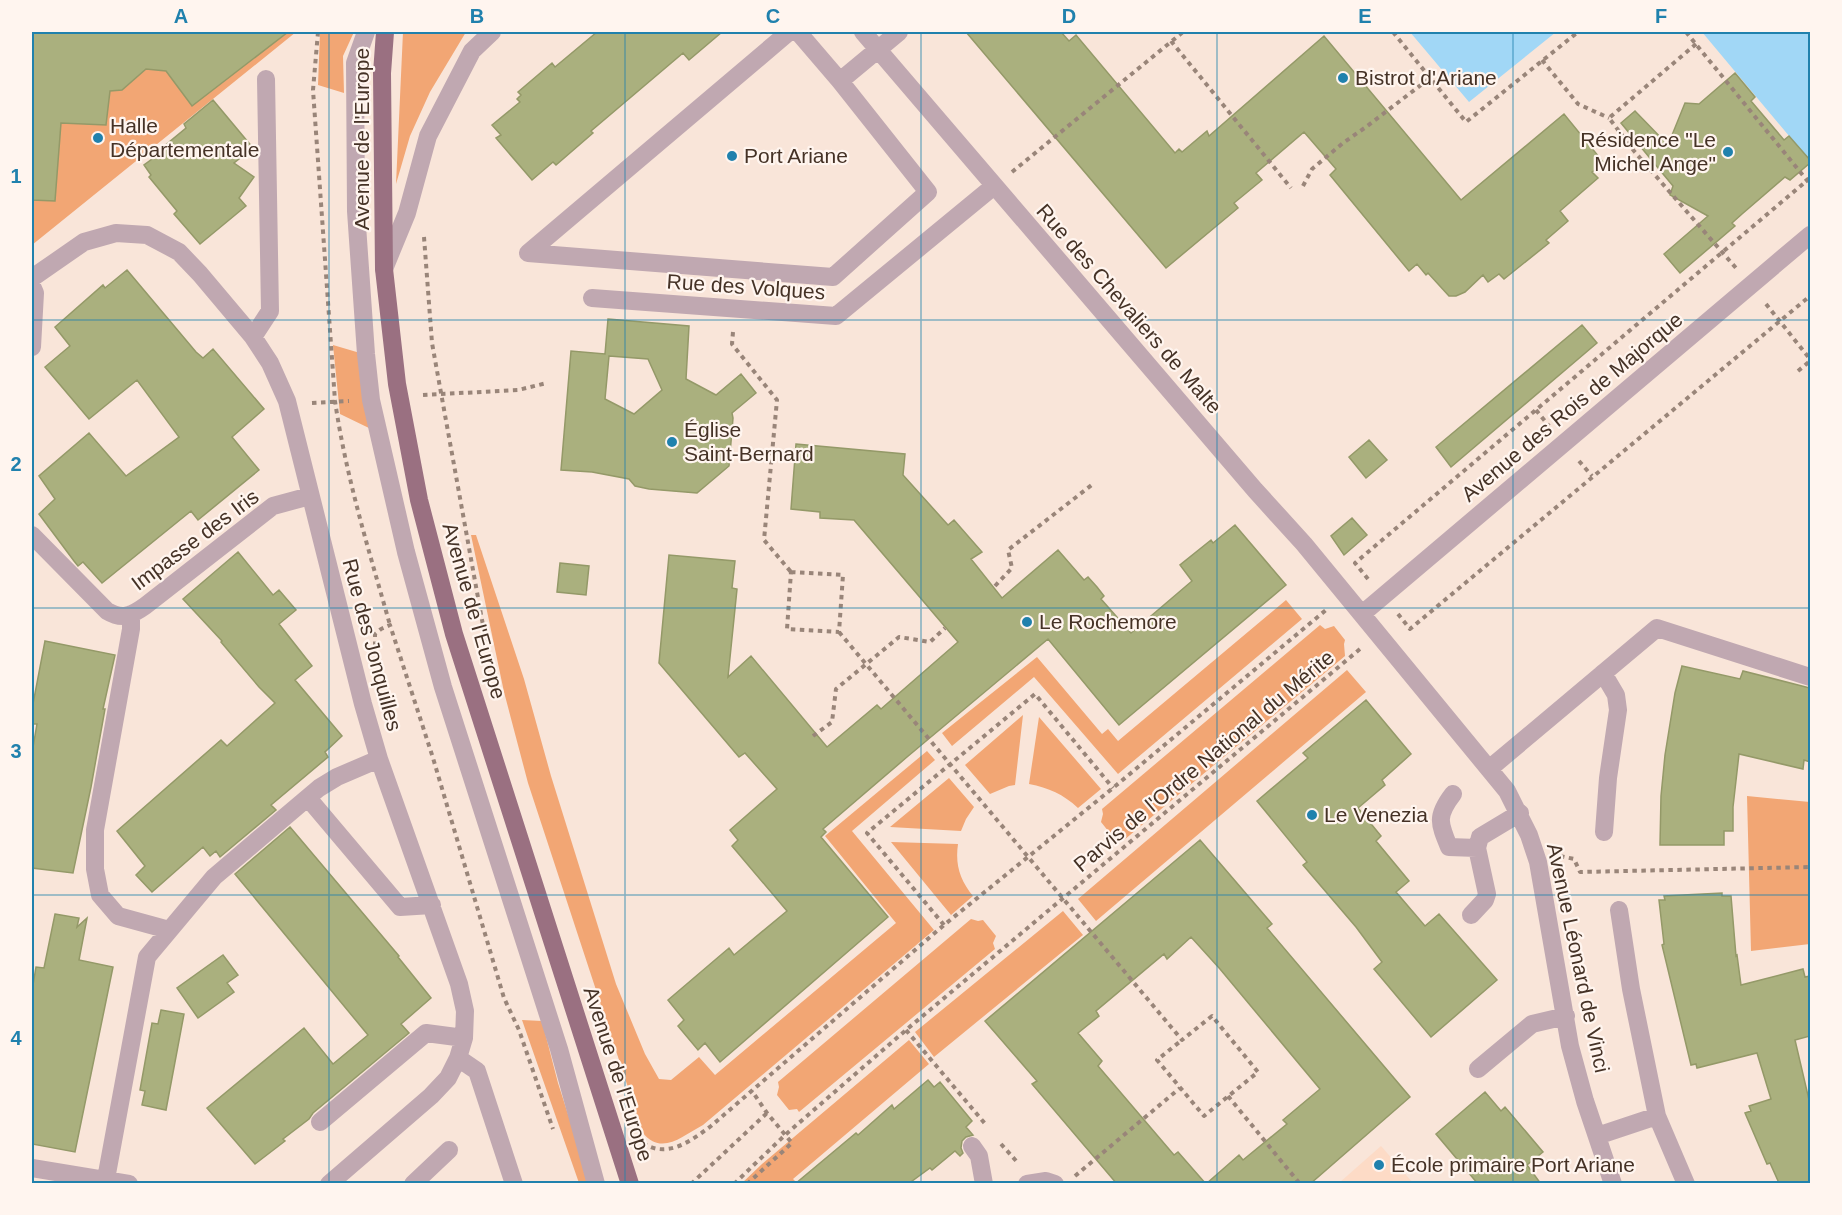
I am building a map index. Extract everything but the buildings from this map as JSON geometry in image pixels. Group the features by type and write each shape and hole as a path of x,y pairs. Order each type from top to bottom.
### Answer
{"main road":[{"name":"Avenue de l'Europe","path":"385,32 382,73 384,269 398,391 419,500 451,623 630,1184"}],"street":[{"path":"366,32 355,63 356,211 371,400 406,552 443,687 559,1048 596,1184"},
{"path":"384,269 407,213 428,136 472,51 492,32"},
{"path":"789,32 528,254 833,277 928,192 798,32"},
{"name":"Rue des Chevaliers de Malte","path":"863,32 1362,614"},
{"path":"840,81 899,32"},
{"path":"253,337 270,311 266,79"},
{"name":"Rue des Volques","path":"592,298 836,316 994,186"},
{"name":"Rue des Jonquilles","path":"32,278 84,242 116,232 147,235 179,252 200,274 253,337 270,363 287,401 356,677 379,759 459,984 465,1011 464,1038 458,1059 448,1078 431,1096 329,1184"},
{"name":"Avenue des Rois de Majorque","path":"1362,614 1810,235"},
{"path":"32,286 35,293 32,347"},
{"name":"Impasse des Iris","path":"32,535 107,611 116,616 126,616 145,606 273,506 310,496"},
{"path":"131,614 131,629 95,830 95,869 100,895 118,916 169,930"},
{"name":"Avenue Léonard de Vinci","path":"1362,614 1508,791 1520,813 1538,862 1570,1046 1585,1101 1613,1184"},
{"path":"1489,769 1657,628 1810,677"},
{"path":"1603,673 1616,694 1618,710 1608,778 1604,832"},
{"path":"106,1179 147,957 214,877 308,798 337,777 379,759"},
{"path":"1453,794 1443,807 1441,822 1449,847 1477,848"},
{"path":"308,798 400,907 432,905"},
{"path":"1471,915 1485,900 1487,894 1477,848 1480,837 1520,813"},
{"path":"1619,910 1631,989 1657,1116 1686,1184"},
{"path":"1478,1069 1532,1024 1566,1016"},
{"path":"320,1122 426,1034 464,1038"},
{"path":"458,1059 477,1071 514,1184"},
{"path":"1597,1136 1657,1116"},
{"path":"972,1146 979,1156 984,1184"},
{"path":"413,1184 449,1150"},
{"path":"32,1168 129,1184"},
{"path":"1027,1184 1061,1178"}],"path":[{"path":"318,32 313,90 335,402 339,428 363,529 390,625 433,758 504,998 519,1030 554,1132"},
{"path":"994,186 1183,32"},
{"path":"1392,32 1466,122 1578,32"},
{"path":"1355,563 1810,181 1686,32"},
{"path":"1171,41 1291,188"},
{"path":"1609,118 1696,44"},
{"path":"1542,60 1578,104 1609,118 1634,151 1751,285 1810,360 1798,371"},
{"path":"1303,186 1312,169 1430,78"},
{"path":"423,229 432,344 488,655"},
{"path":"1410,629 1810,296"},
{"path":"735,309 732,344 777,400 764,540 790,572 787,628 839,632 843,576 790,572"},
{"path":"440,393 519,390 547,383"},
{"path":"995,586 1012,568 1008,550 1093,484"},
{"name":"Parvis de l'Ordre National du Mérite","path":"640,1141 650,1148 659,1149 687,1144 752,1091 944,925 1113,788 1326,610 1332,618"},
{"path":"356,677 374,667 375,634 381,628 390,625"},
{"path":"813,736 832,722 836,689 898,637 930,642 945,628"},
{"name":"Parvis de l'Ordre National du Mérite","path":"839,632 1182,1040"},
{"name":"Parvis de l'Ordre National du Mérite","path":"734,1184 785,1135 906,1030 1358,651 1352,643"},
{"name":"Parvis de l'Ordre National du Mérite","path":"944,925 867,833 1035,694 1113,788"},
{"path":"1538,862 1561,856 1574,859 1580,872 1810,867"},
{"path":"1212,1016 1258,1072 1203,1116 1157,1060 1182,1040 1212,1016"},
{"path":"906,1030 989,1129"},
{"path":"1061,1178 1074,1178 1180,1088"},
{"path":"747,1184 792,1143 752,1091"},
{"path":"1228,1096 1300,1184"},
{"path":"691,1184 767,1113"},
{"path":"996,1138 1019,1165 1026,1164"},
{"path":"1074,1178 1078,1184"}],"shaded area":[{"name":"Halle Départementale","path":"32,32 296,32 32,245"},
{"path":"320,32 354,32 343,56 344,93 318,85"},
{"path":"403,32 466,32 430,92 410,136 396,184"},
{"path":"333,345 360,353 371,429 340,414"},
{"path":"471,535 476,535 524,679 551,776 616,984 645,1054 659,1079 671,1080 699,1057 715,1075 896,923 825,836 927,751 935,760 852,831 934,930 703,1125 672,1142 657,1143 643,1133 528,783 504,692"},
{"path":"1286,600 1302,619 1118,774 1034,677 952,746 942,733 1037,657 1102,734 1108,729 1118,741"},
{"path":"1320,625 1325,629 1334,626 1345,640 1345,656 1124,840 1121,836 1113,837 1101,822 1102,809"},
{"path":"1347,670 1366,692 1096,921 1078,899"},
{"path":"1023,715 1015,785 990,794 965,765"},
{"path":"1039,717 1101,789 1078,808 1055,792 1029,784"},
{"path":"949,778 974,807 961,831 890,827"},
{"path":"1747,796 1810,802 1810,944 1751,951"},
{"path":"891,842 958,844 957,859 960,872 973,896 951,915"},
{"path":"1063,911 1083,935 934,1057 915,1032"},
{"path":"971,919 983,920 996,936 993,943 995,949 799,1112 797,1109 789,1110 777,1095 778,1082"},
{"path":"522,1020 542,1021 558,1083 590,1183 579,1183"},
{"path":"909,1040 929,1064 793,1179 797,1183 741,1184 762,1164"},
{"name":"École primaire Port Ariane","path":"1381,1146 1413,1183 1339,1183"}],"water":[{"path":"1410,32 1556,32 1469,102"},
{"path":"1702,32 1810,32 1810,161"}],"place":[{"name":"Bistrot d'Ariane","path":"1343,78"},
{"name":"Halle Départementale","path":"98,138"},
{"name":"Résidence \"Le Michel Ange\"","path":"1728,152"},
{"name":"Port Ariane","path":"732,156"},
{"name":"Église Saint-Bernard","path":"672,442"},
{"name":"Le Rochemore","path":"1027,622"},
{"name":"Le Venezia","path":"1312,815"},
{"name":"École primaire Port Ariane","path":"1379,1165"}]}
